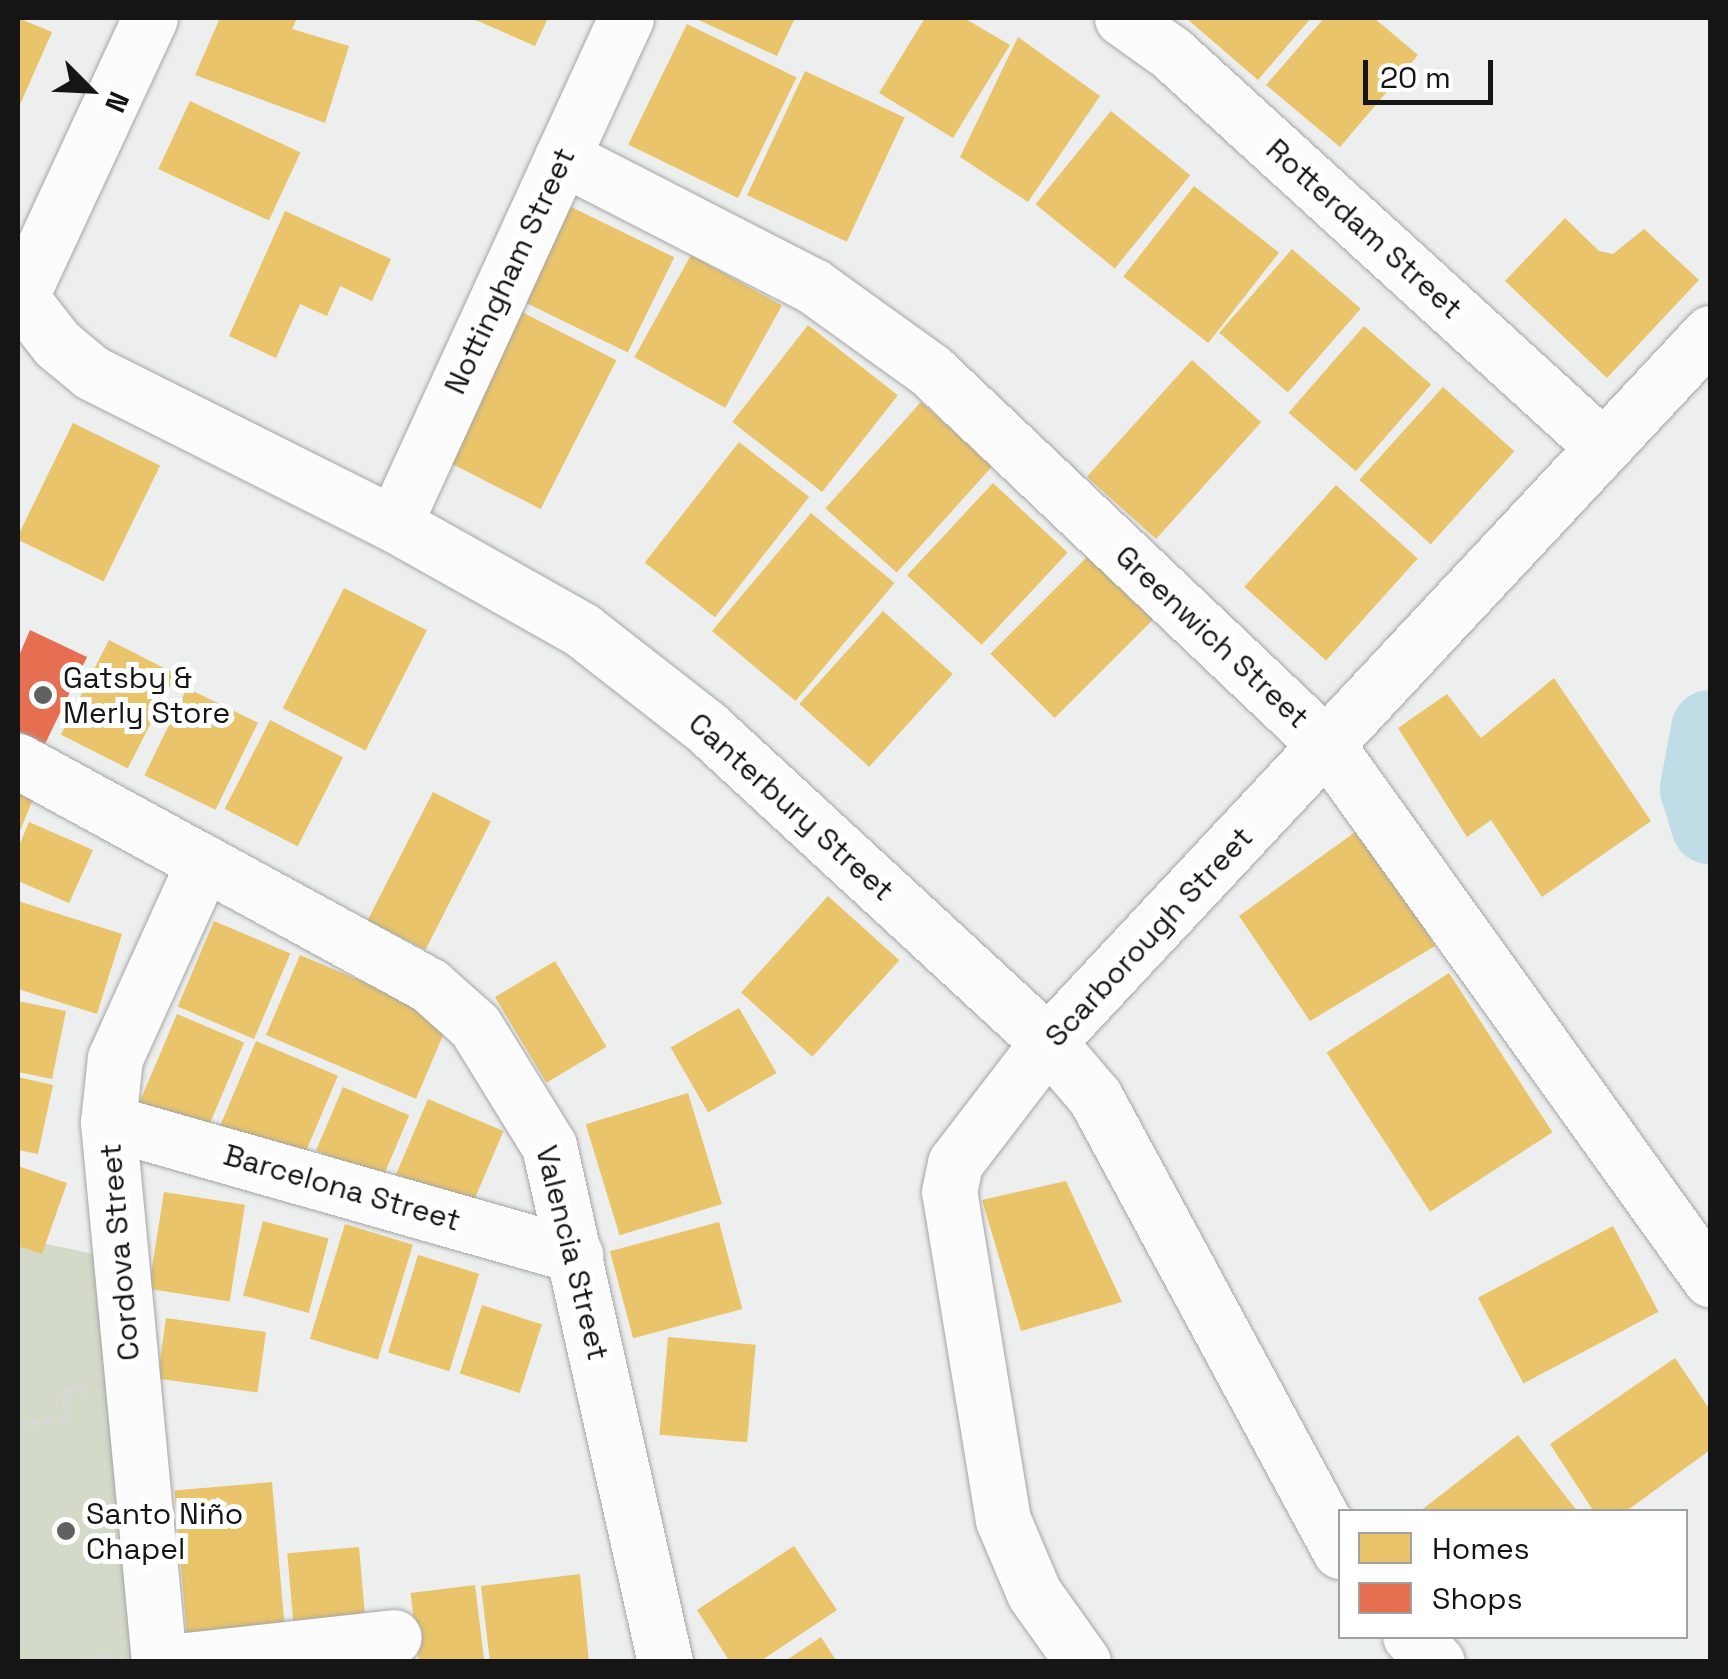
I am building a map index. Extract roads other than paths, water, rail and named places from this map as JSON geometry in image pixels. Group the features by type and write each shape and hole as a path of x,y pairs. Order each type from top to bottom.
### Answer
{"street":[{"path":"19,295 150,18"},
{"name":"Nottingham Street","path":"394,524 626,18"},
{"name":"Rotterdam Street","path":"1122,18 1171,53 1602,446"},
{"name":"Greenwich Street","path":"562,157 761,256 930,370 1329,748 1710,1279"},
{"name":"Canterbury Street","path":"19,295 57,344 92,373 394,524 582,630 705,726 1048,1042 1095,1098 1338,1547"},
{"name":"Scarborough Street","path":"1083,1662 1034,1593 1003,1520 948,1192 956,1163 1048,1042 1329,748 1602,446 1710,334"},
{"name":"Valencia Street","path":"18,761 429,985 475,1026 549,1146 665,1662"},
{"name":"Cordova Street","path":"159,1662 108,1122 115,1058 204,862"},
{"name":"Barcelona Street","path":"108,1122 575,1255"},
{"path":"168,1662 394,1637"},
{"path":"1413,1639 1436,1662"}],"waterway":[{"path":"1710,729 1699,789 1710,825"}],"place":[{"name":"Gatsby & Merly Store","path":"43,695"},
{"name":"Santo Niño Chapel","path":"66,1531"}]}
